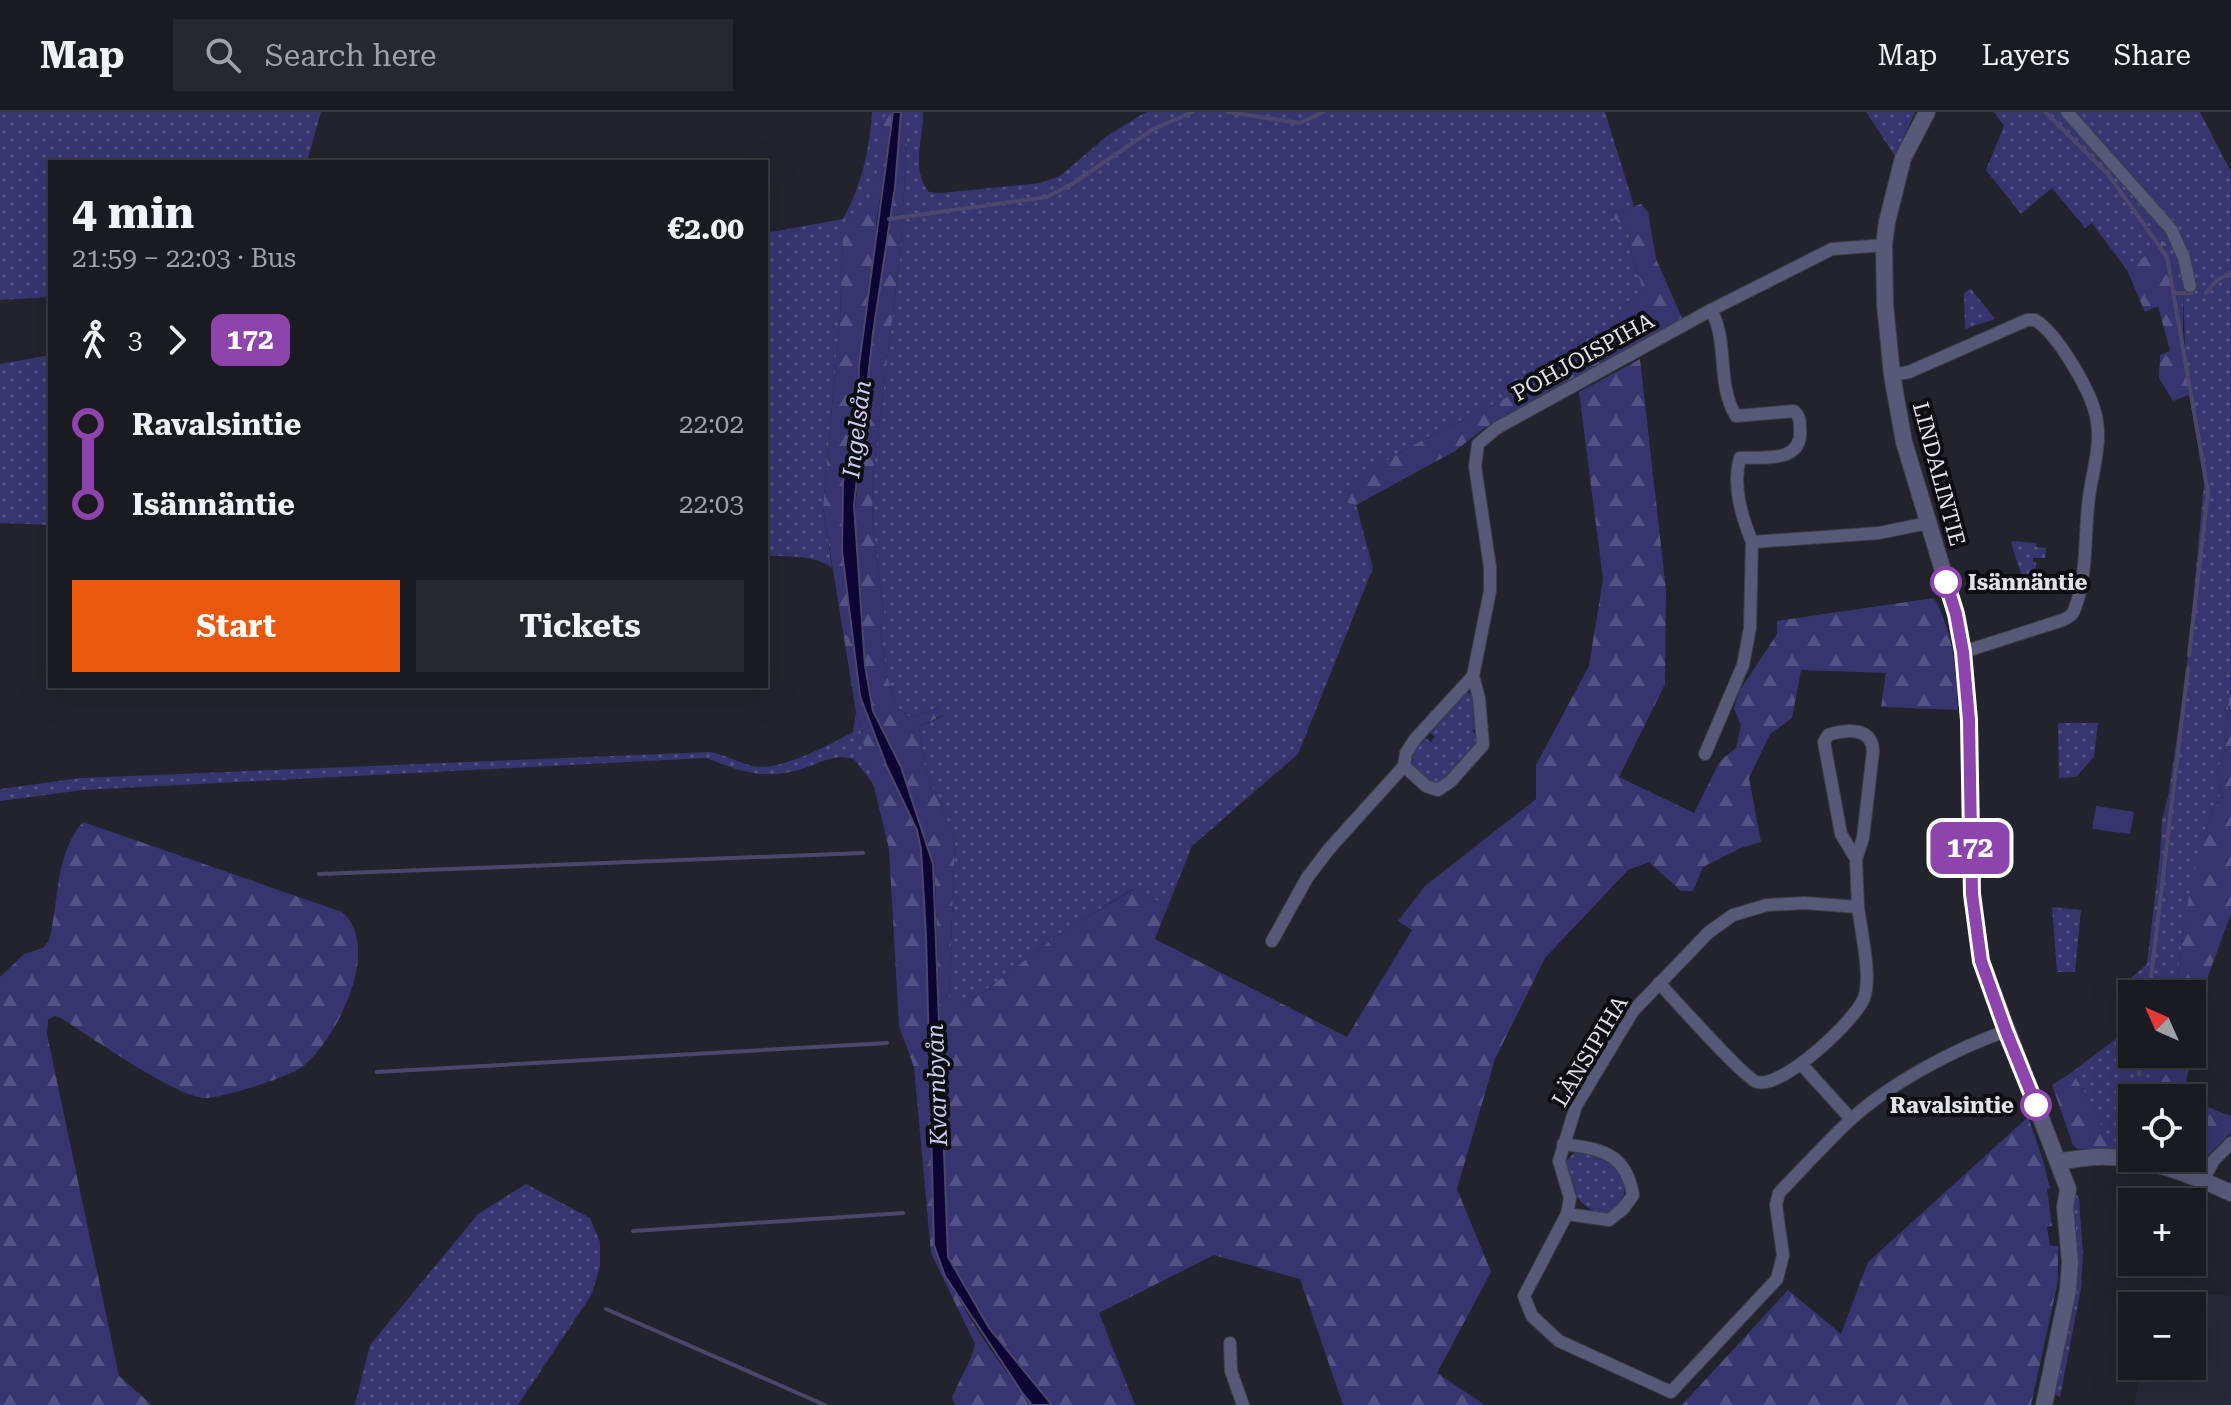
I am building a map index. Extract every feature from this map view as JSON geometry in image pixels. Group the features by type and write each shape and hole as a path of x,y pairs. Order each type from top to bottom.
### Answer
{"street":[{"name":"LINDALINTIE","path":"1927,112 1903,158 1893,193 1884,245 1885,304 1892,375 1904,442 1956,614 1963,652 1969,720 1972,894 1981,961 2068,1189 2065,1207 2070,1262 2068,1290 2044,1405"},
{"path":"2067,112 2171,229 2184,258 2190,286"},
{"name":"POHJOISPIHA","path":"1473,676 1490,591 1490,567 1475,466 1478,444 1497,428 1711,310 1832,249 1884,245"},
{"path":"1705,754 1743,665 1750,628 1752,542 1743,520 1738,489 1740,458 1782,456 1794,451 1801,441 1799,417 1794,411 1736,416 1728,404 1718,323 1711,310"},
{"path":"1892,375 1909,372 2027,320 2035,320 2052,333 2086,386 2096,413 2099,435 2089,497 2080,592 2075,610 2063,620 1963,652"},
{"path":"1752,542 1879,533 1928,523"},
{"path":"1272,941 1314,868 1404,766 1406,753 1415,739 1473,676"},
{"path":"1404,766 1426,786 1438,790 1451,781 1483,745 1479,698 1473,676"},
{"path":"1856,859 1841,834 1824,742 1828,735 1850,731 1867,734 1872,740 1873,751 1863,838 1856,859 1866,980 1864,998 1852,1016 1802,1065 1767,1083 1755,1082 1659,983 1709,932 1733,915 1767,905 1805,903 1858,907"},
{"name":"LÄNSIPIHA","path":"1567,1214 1570,1198 1559,1161 1576,1106 1633,1011 1659,983"},
{"path":"1563,1144 1597,1149 1614,1157 1627,1173 1633,1195 1623,1209 1609,1220 1567,1214 1524,1296 1532,1316 1559,1341 1671,1392 1777,1279 1783,1255 1776,1205 1779,1193 1851,1119 1903,1081 1981,1040 2006,1031"},
{"path":"1802,1065 1851,1119"},
{"path":"2203,1180 2214,1160 2231,1143"},
{"path":"2059,1167 2097,1157 2123,1159 2203,1180 2231,1193"},
{"path":"1230,1343 1231,1371 1243,1405"}],"shaded area":[{"path":"2206,1293 2231,1296 2231,1405 2135,1405 2138,1380 2206,1380"}],"green space":[{"path":"0,112 321,112 308,160 48,160 48,297 0,300"},
{"path":"872,112 887,112 870,202 843,231 840,317 823,508 832,568 809,558 768,556 768,233 843,219 864,167"},
{"path":"887,112 893,112 893,120 876,223 877,239 859,365 858,404 843,482 842,551 860,696 887,767 917,830 921,850 934,1245 953,1288 977,1329 1032,1405 955,1405 952,1398 975,1344 931,1253 914,1067 899,1026 889,849 856,712 823,508 840,317 843,230 870,202"},
{"path":"901,112 905,116 907,137 901,247 872,484 873,528 884,614 880,630 887,675 896,706 910,717 939,708 943,715 919,727 925,770 955,838 949,998 965,1006 1062,932 1134,889 1168,906 1155,939 1347,1037 1412,930 1398,921 1425,886 1536,799 1536,765 1589,666 1603,579 1579,392 1640,359 1666,590 1665,684 1619,777 1694,813 1720,761 1736,748 1741,726 1734,708 1740,690 1777,634 1777,621 1934,598 1941,612 1953,652 1958,710 1881,707 1886,673 1801,670 1792,718 1770,734 1749,778 1761,842 1741,848 1703,867 1693,891 1681,891 1649,862 1628,870 1545,958 1495,1059 1457,1189 1491,1272 1437,1373 1485,1405 1343,1405 1300,1279 1214,1255 1099,1313 1135,1405 1052,1405 989,1328 948,1257 935,879 928,845 873,711 865,666 854,521 873,333 895,187"},
{"path":"902,112 923,112 920,174 929,192 941,193 1040,183 1060,176 1107,136 1146,112 1605,112 1634,206 1625,211 1632,255 1643,290 1624,305 1613,325 1577,362 1426,438 1355,479 1344,491 1345,502 1356,505 1373,568 1298,754 1192,846 1168,906 1133,889 1059,934 965,1006 949,999 955,838 925,770 919,727 943,716 938,708 910,717 896,706 887,675 880,630 884,614 873,528 872,484 901,247 907,137"},
{"path":"1866,112 1915,112 1895,156"},
{"path":"1994,112 2200,112 2231,172 2231,674 2224,755 2217,770 2221,793 2204,833 2183,930 2178,980 2132,980 2147,964 2162,819 2186,677 2204,483 2186,374 2183,291 2167,247 2152,243 2151,251 2127,270 2092,223 2085,228 2052,188 2021,214 1986,170 2004,126"},
{"path":"1618,204 1625,210 1641,204 1648,212 1656,259 1683,320 1483,429 1455,451 1356,505 1344,502 1344,491 1355,479 1426,438 1577,362 1613,325 1624,305 1643,290 1627,225 1612,216 1610,209"},
{"path":"2149,222 2167,247 2183,291 2189,395 2173,401 2159,378 2160,355 2170,351 2158,306 2145,312 2127,270 2151,251 2152,243 2145,229"},
{"path":"1971,289 1995,319 1965,329 1964,293"},
{"path":"48,355 48,525 0,523 0,364"},
{"path":"2011,543 2036,543 2036,547 2046,548 2045,558 2033,558 2036,562 2034,586 2026,589"},
{"path":"2231,674 2231,914 2206,986 2206,980 2178,980 2191,886 2204,833 2221,793 2217,770 2224,755"},
{"path":"1465,692 1475,696 1477,729 1472,730 1479,741 1445,781 1435,786 1411,766 1415,749 1424,737 1431,742 1435,737 1429,731"},
{"path":"856,712 874,785 854,759 840,757 791,772 766,774 743,771 706,758 83,790 0,801 0,789 81,778 710,752 763,767 804,756 853,732"},
{"path":"2058,723 2098,723 2094,757 2076,777 2059,778"},
{"path":"2096,806 2134,812 2130,834 2092,829"},
{"path":"83,822 342,912 353,927 358,947 357,969 341,1015 329,1036 302,1067 239,1091 212,1097 204,1098 173,1087 61,1018 55,1016 48,1020 47,1034 119,1376 152,1405 0,1405 0,977 24,954 43,948 49,940 62,863"},
{"path":"2052,907 2081,910 2075,972 2057,972"},
{"path":"2118,1037 2118,1068 2164,1068 2158,1084 2118,1084 2118,1150 2114,1150 2103,1134 2099,1115 2072,1072"},
{"path":"2164,1068 2189,1068 2186,1084 2158,1084"},
{"path":"2072,1072 2099,1115 2103,1134 2114,1150 2078,1149 2073,1145 2052,1085"},
{"path":"2206,1106 2231,1116 2231,1133 2206,1157"},
{"path":"2028,1117 2050,1188 2047,1189 2052,1226 2047,1227 2050,1246 2058,1246 2058,1281 2031,1405 1682,1405 1788,1290 1841,1334 1868,1262"},
{"path":"1575,1152 1608,1160 1619,1169 1625,1184 1624,1192 1612,1212 1604,1216 1595,1212 1576,1196 1564,1163"},
{"path":"526,1184 590,1218 600,1242 600,1266 592,1294 518,1405 355,1405 370,1345 478,1214"},
{"path":"2075,1193 2079,1198 2083,1254 2081,1288 2060,1397 2054,1394 2071,1205"}],"water":[{"path":"893,112 901,112 895,187 873,333 854,505 865,666 873,711 901,767 933,864 948,1257 989,1328 1052,1405 1032,1405 1023,1394 945,1276 934,1245 921,850 917,830 887,767 860,696 842,551 843,482 858,404 859,365"}],"waterway":[{"path":"889,219 1047,197 1072,184 1153,129 1193,112"},
{"path":"1227,112 1300,123 1323,112"},
{"path":"2045,112 2108,174 2167,257 2208,492 2189,655"},
{"path":"2206,293 2217,280 2231,273"},
{"path":"2173,293 2191,293"},
{"path":"2151,980 2188,668"},
{"path":"319,874 863,853"},
{"path":"377,1072 887,1043"},
{"path":"2139,1075 2140,1068"},
{"path":"633,1231 903,1213"},
{"path":"606,1309 825,1405"}],"bus line":[{"name":"172","path":"1946,582 1963,652 1969,720 1972,894 1981,961 2036,1105"}],"place":[{"name":"Isännäntie","path":"1946,582"},
{"name":"Ravalsintie","path":"2036,1105"}],"water label":[{"name":"Ingelsån","path":"857,429"},
{"name":"Kvarnbyån","path":"937,1085"}]}
